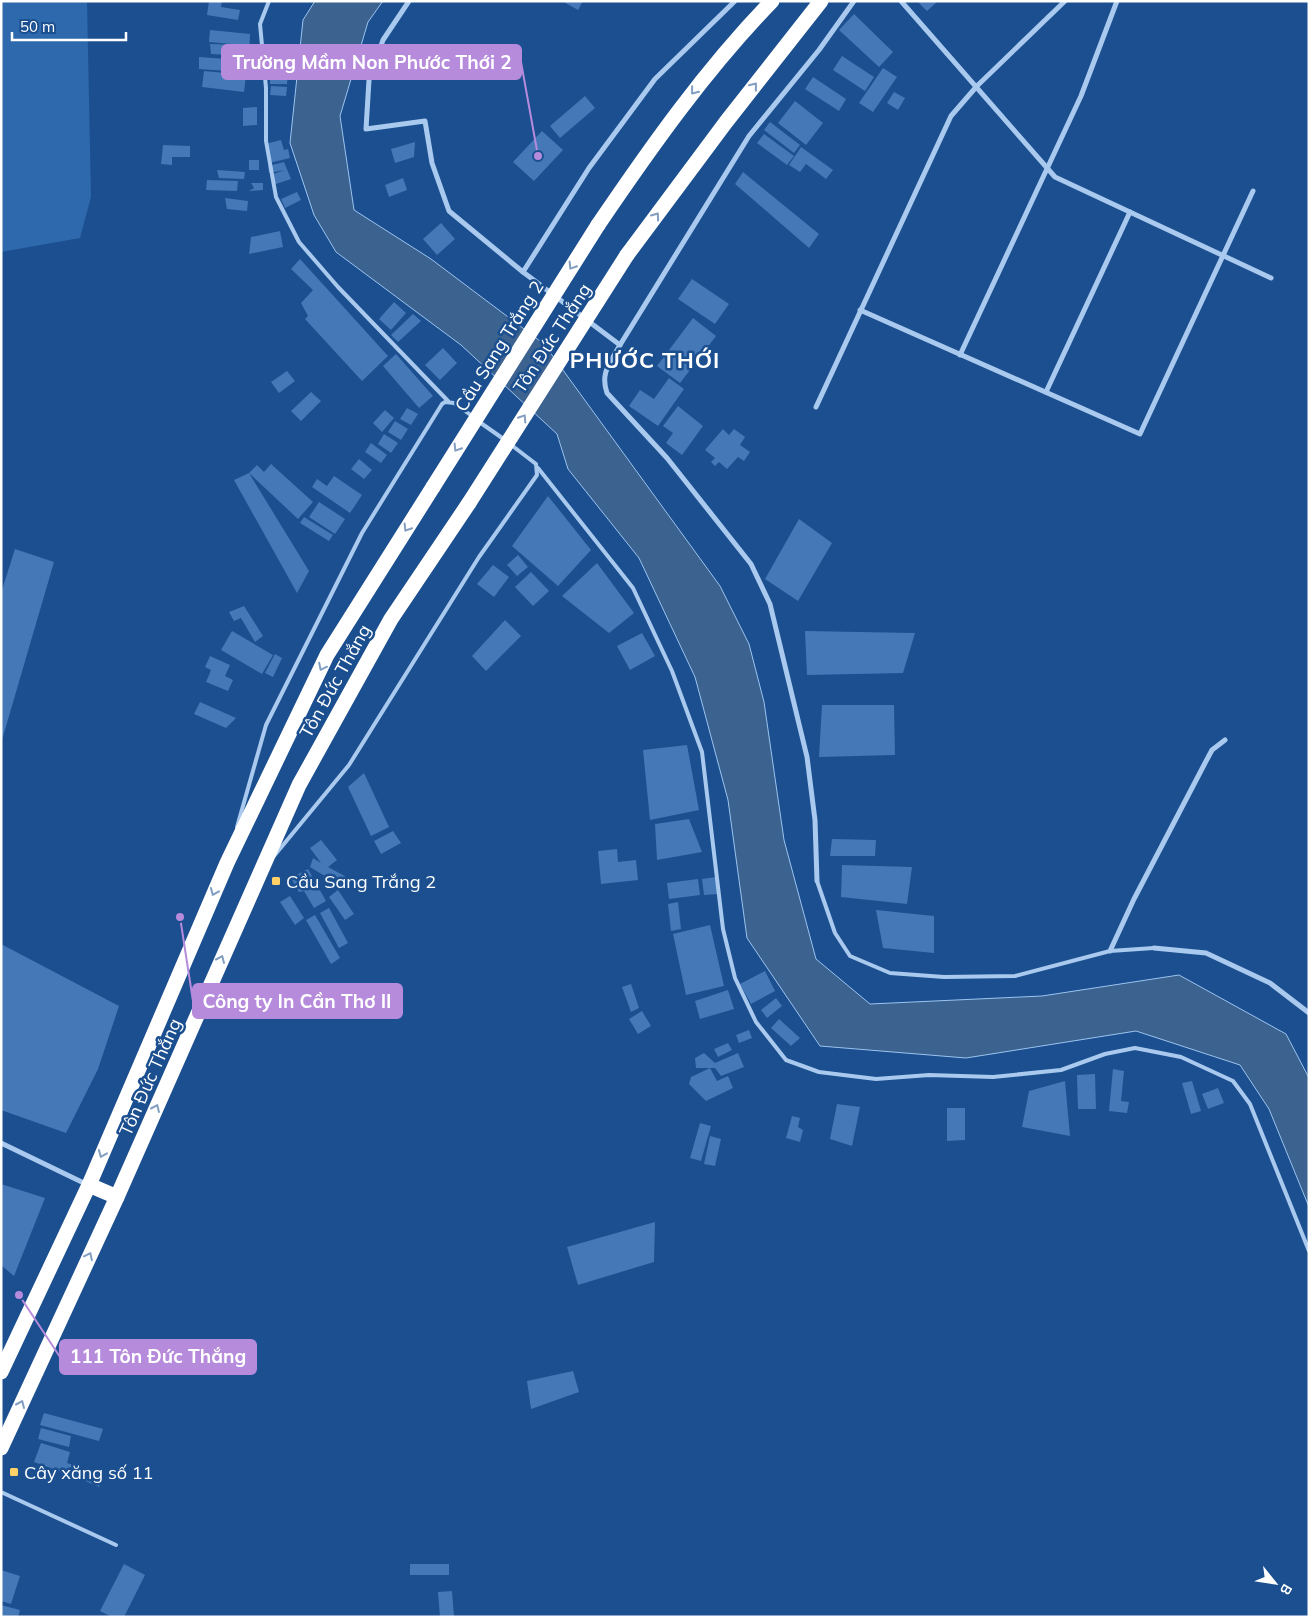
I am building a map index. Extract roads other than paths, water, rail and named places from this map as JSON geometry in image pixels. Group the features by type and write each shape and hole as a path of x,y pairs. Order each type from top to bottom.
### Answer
{"highway":[{"name":"Cầu Sang Trắng 2","path":"433,487 598,225 662,131 745,29 772,1"},
{"name":"Tôn Đức Thắng","path":"1,1448 117,1197 299,785 391,619 469,503 627,255 726,122 821,1"},
{"name":"Tôn Đức Thắng","path":"1,1371 89,1185 227,863 328,655 433,487"},
{"path":"89,1185 117,1197"}],"street":[{"path":"409,1 383,40 369,80 366,129 425,121 432,163 449,210 523,272 620,345"},
{"path":"523,272 589,168 655,79 735,1"},
{"path":"817,882 815,820 807,757 770,604 751,564 667,458 607,393 603,382 604,373 620,345 749,136 819,50 854,1"},
{"path":"900,1 977,86 1047,170 1055,177 1271,278"},
{"path":"816,407 951,116 977,86 1065,1"},
{"path":"960,355 1081,96 1116,1"},
{"path":"860,310 1140,434 1253,191"},
{"path":"1046,392 1130,212"},
{"path":"1110,951 1134,899 1212,750 1225,740"},
{"path":"1154,948 1206,953 1270,983 1309,1013"},
{"path":"1,1142 89,1185"}],"lane":[{"path":"269,1 260,24 266,88 266,141 276,197 299,242 338,287 448,401 454,403 530,459 634,588 672,671 702,752 723,929 735,978 756,1022 786,1060 819,1072 876,1079 930,1075 993,1077 1061,1070 1105,1054 1135,1048 1181,1057 1233,1082 1250,1104 1309,1251"},
{"path":"227,863 266,725 362,533 434,414 442,404 448,401"},
{"path":"257,878 349,765 479,557 527,491 538,468"},
{"path":"817,882 835,933 850,956 890,973 944,977 1016,976 1110,951 1154,948"},
{"path":"1,1492 116,1545"}],"place":[{"name":"Trường Mầm Non Phước Thới 2","path":"538,156"},
{"name":"Cầu Sang Trắng 2","path":"276,881"},
{"name":"Công ty In Cần Thơ II","path":"180,917"},
{"name":"111 Tôn Đức Thắng","path":"19,1295"},
{"name":"Cây xăng số 11","path":"14,1472"}],"district":[{"name":"PHƯỚC THỚI","path":"645,360"}]}
